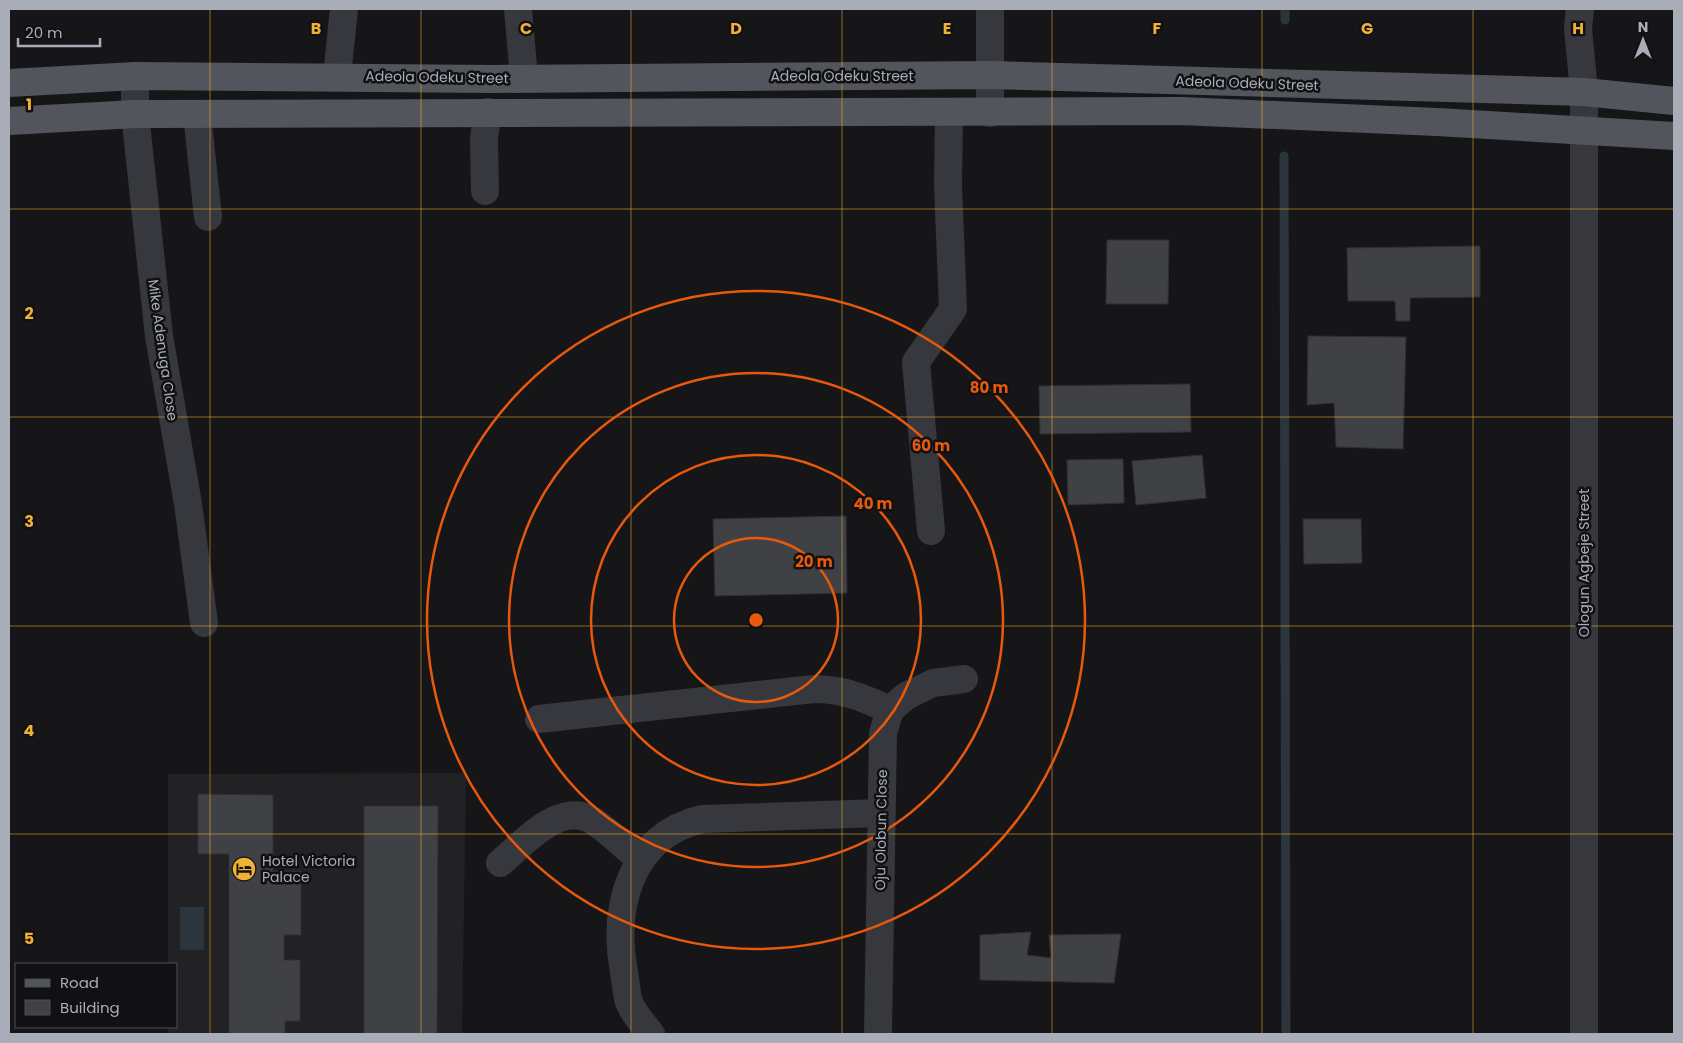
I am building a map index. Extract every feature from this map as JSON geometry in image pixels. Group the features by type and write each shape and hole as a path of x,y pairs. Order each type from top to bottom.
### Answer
{"main road":[{"name":"Adeola Odeku Street","path":"9,83 135,76 524,78 990,75 1584,92 1674,101"},
{"path":"9,121 135,114 487,112 949,114 1181,111 1674,136"}],"street":[{"path":"337,76 344,9"},
{"path":"518,9 524,78"},
{"path":"990,9 990,113"},
{"name":"Ologun Agbeje Street","path":"1580,9 1578,28 1584,92 1584,1034"},
{"name":"Mike Adenuga Close","path":"135,76 135,114 159,336 188,504 204,622"},
{"path":"485,191 484,140 487,112"},
{"path":"197,114 208,217"},
{"path":"930,531 916,362 953,309 948,185 949,114"},
{"path":"539,719 814,689 832,689 855,694 890,710 906,696 933,682 964,679"},
{"name":"Oju Olobun Close","path":"878,1034 883,734 890,710"},
{"path":"651,1034 629,1003 622,959 621,924 627,886 640,859 667,834 683,824 702,819 881,813"},
{"path":"500,863 548,823 566,815 581,816 594,821 640,859"}],"shaded area":[{"path":"466,773 462,1034 168,1034 168,1028 178,1028 178,963 168,963 168,774"},
{"path":"180,907 204,907 204,950 180,950"}],"building":[{"path":"1107,240 1169,240 1168,304 1106,304"},
{"path":"1480,246 1480,297 1410,298 1410,321 1396,321 1395,301 1348,301 1347,248"},
{"path":"1308,336 1406,337 1403,449 1336,447 1334,403 1307,405"},
{"path":"1190,384 1191,432 1040,434 1039,386"},
{"path":"1202,455 1206,498 1136,505 1132,461"},
{"path":"1123,459 1124,503 1068,505 1067,460"},
{"path":"846,516 847,593 715,596 713,519"},
{"path":"1303,519 1361,519 1362,563 1304,564"},
{"path":"198,794 273,795 273,871 301,871 301,935 284,935 284,960 300,960 300,1021 285,1021 285,1034 229,1034 229,854 198,854"},
{"path":"364,806 438,806 437,1034 364,1034"},
{"path":"1031,932 1027,955 1051,958 1049,935 1121,934 1114,983 980,980 980,935"}],"waterway":[{"path":"1285,9 1285,20"},
{"path":"1284,156 1286,1034"}],"place":[{"name":"Hotel Victoria Palace","path":"244,869"}]}
